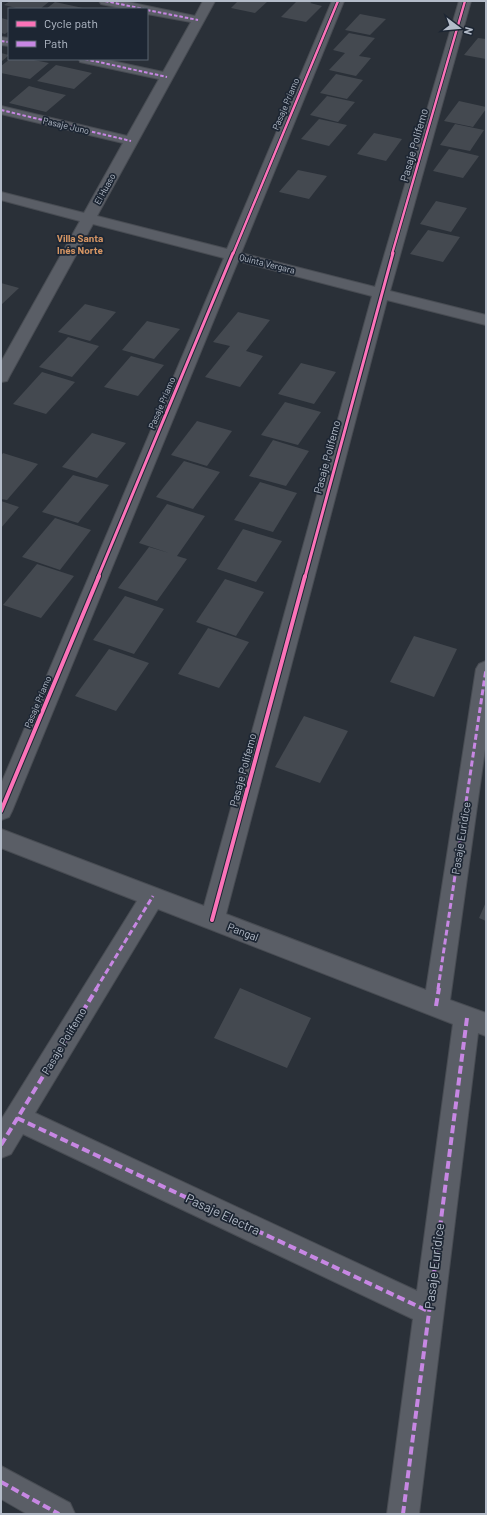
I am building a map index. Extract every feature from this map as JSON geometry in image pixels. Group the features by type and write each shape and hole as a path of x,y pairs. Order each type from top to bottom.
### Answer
{"street":[{"path":"104,1 139,8"},
{"name":"El Huaso","path":"1,377 209,1"},
{"name":"Pasaje Priamo","path":"1,811 338,1"},
{"name":"Pasaje Polifemo","path":"212,920 381,293 465,1"},
{"path":"148,10 198,20"},
{"path":"90,60 167,77"},
{"name":"Pasaje Juno","path":"1,110 131,141"},
{"name":"Quinta Vergara","path":"1,196 486,320"},
{"name":"Pasaje Euridice","path":"436,1006 486,669"},
{"name":"Pangal","path":"1,838 476,1022"},
{"name":"Pasaje Polifemo","path":"1,1145 153,896"},
{"name":"Pasaje Euridice","path":"403,1514 428,1311 476,1022"},
{"name":"Pasaje Electra","path":"17,1118 428,1311"},
{"path":"1,1482 59,1514"}],"building":[{"path":"10,1 50,1 41,8 16,8 4,5"},
{"path":"238,1 268,1 255,13 231,8"},
{"path":"297,1 313,1 310,3 322,6 306,22 281,17"},
{"path":"55,2 83,8 47,8"},
{"path":"360,14 386,19 370,35 345,30"},
{"path":"1,18 8,20 8,32 5,34 1,33"},
{"path":"349,33 375,38 359,56 371,58 356,76 329,70 345,53 333,50"},
{"path":"478,38 486,39 486,59 464,55"},
{"path":"1,53 8,55 8,56 1,62"},
{"path":"9,60 34,60 49,63 30,79 1,73 1,66"},
{"path":"56,65 92,73 74,89 37,81"},
{"path":"336,74 363,80 347,99 320,93"},
{"path":"29,86 66,95 46,112 9,103"},
{"path":"327,96 355,102 338,122 310,115"},
{"path":"459,101 486,107 473,127 444,121"},
{"path":"319,119 347,125 329,146 301,139"},
{"path":"455,124 484,130 470,151 440,145"},
{"path":"374,133 402,139 386,161 357,154"},
{"path":"449,149 479,156 463,178 433,171"},
{"path":"298,170 327,176 309,199 279,192"},
{"path":"436,201 467,208 451,232 420,224"},
{"path":"428,230 460,237 443,262 410,254"},
{"path":"1,283 19,288 1,305"},
{"path":"85,304 116,312 90,341 58,332"},
{"path":"238,312 270,320 246,351 263,356 240,387 205,377 230,346 213,342"},
{"path":"147,321 180,329 154,359 122,350"},
{"path":"68,337 99,346 72,377 39,367"},
{"path":"131,356 164,365 138,396 104,387"},
{"path":"301,363 336,372 314,404 278,394"},
{"path":"42,372 75,382 46,414 13,404"},
{"path":"285,402 321,412 298,445 261,435"},
{"path":"197,421 232,431 207,466 171,455"},
{"path":"92,433 126,443 97,478 62,467"},
{"path":"273,440 309,451 286,486 249,476"},
{"path":"3,453 38,464 7,500 1,499 1,456"},
{"path":"184,461 220,472 193,509 156,497"},
{"path":"73,475 109,485 78,523 42,512"},
{"path":"260,482 297,493 273,532 234,520"},
{"path":"1,501 19,507 1,528"},
{"path":"167,504 205,516 177,556 187,559 157,601 118,588 149,547 169,553 139,543"},
{"path":"55,518 91,530 60,570 22,557"},
{"path":"243,529 282,541 256,582 217,569"},
{"path":"37,564 74,576 41,618 3,605"},
{"path":"225,579 264,592 236,636 196,622"},
{"path":"125,596 164,609 134,654 93,640"},
{"path":"208,628 249,642 219,688 178,674"},
{"path":"414,636 457,649 434,697 390,682"},
{"path":"109,649 149,663 116,711 75,696"},
{"path":"304,716 348,731 320,783 275,767"},
{"path":"486,902 486,921 479,918"},
{"path":"240,988 311,1018 287,1068 214,1038"}],"marked path":[{"path":"105,1 139,8"},
{"path":"148,10 198,20"},
{"path":"1,41 8,42"},
{"path":"90,60 167,77"},
{"path":"1,110 131,141"},
{"path":"436,1006 486,669"},
{"path":"1,1145 153,896"},
{"path":"403,1514 467,1018"},
{"path":"17,1118 428,1311"},
{"path":"1,1482 59,1514"}],"cycle path":[{"path":"1,811 338,1"},
{"path":"212,920 381,293 465,1"}],"district":[{"name":"Villa Santa Inés Norte","path":"80,244"}]}
